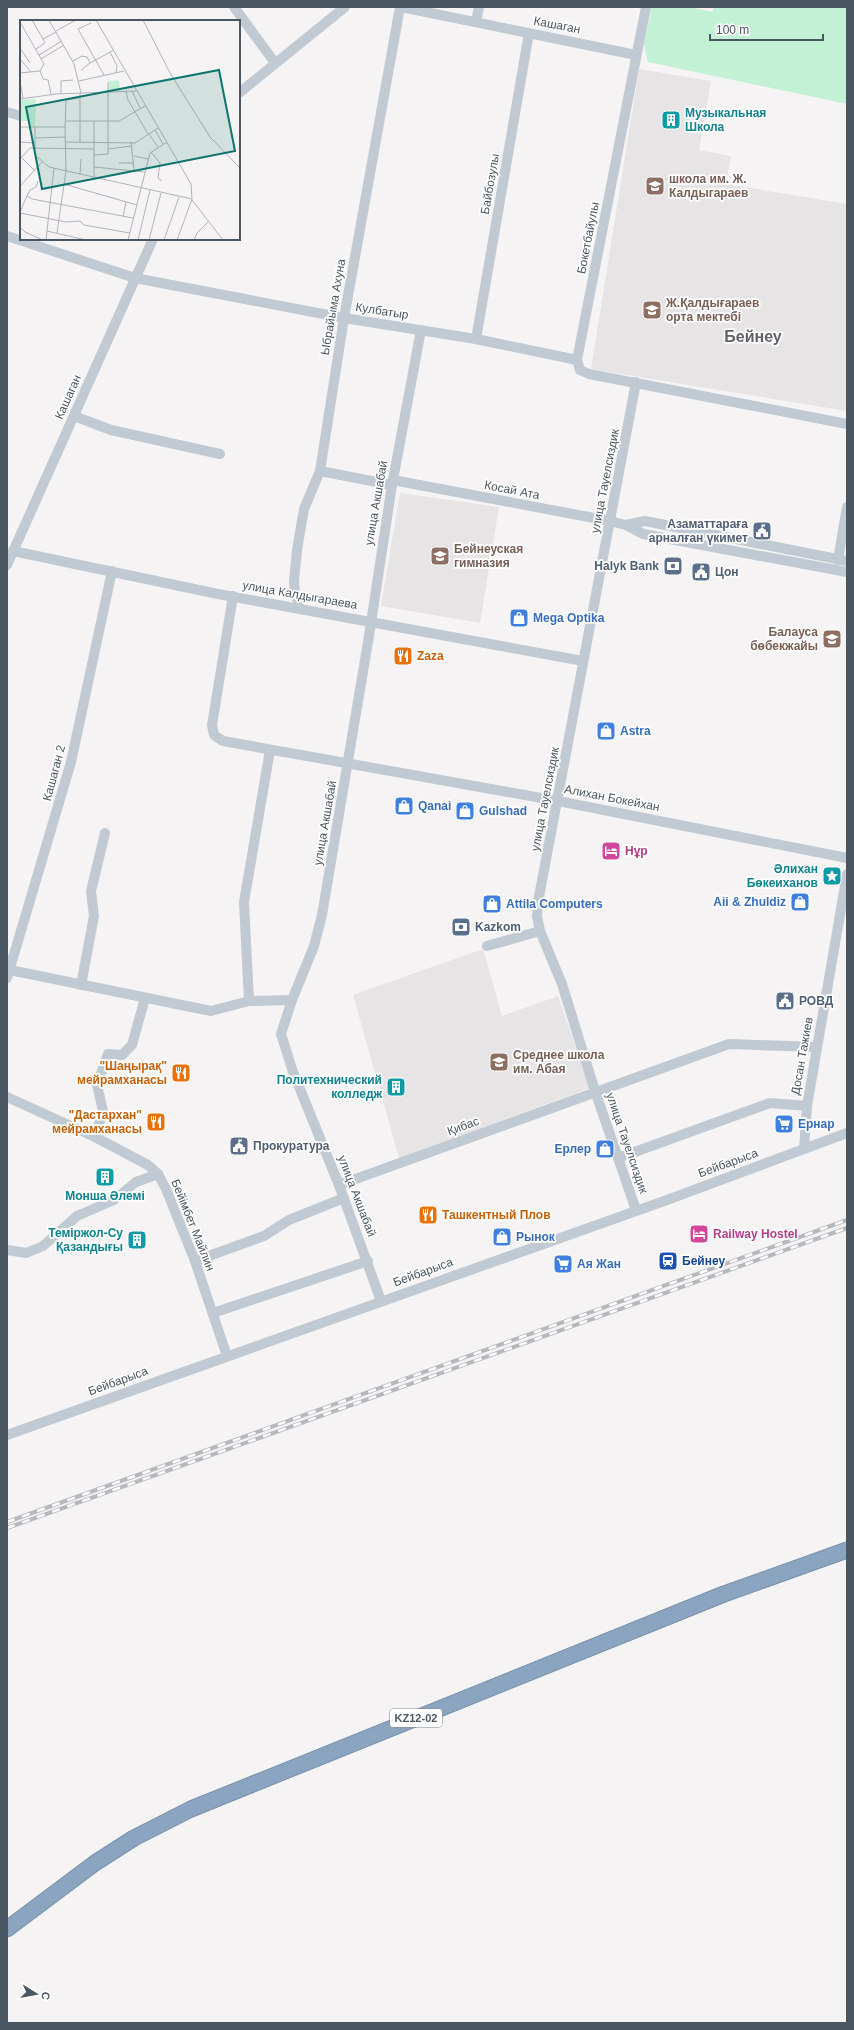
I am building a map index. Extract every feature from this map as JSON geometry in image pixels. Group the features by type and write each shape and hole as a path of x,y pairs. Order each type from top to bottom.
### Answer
{"highway":[{"name":"KZ12-02","path":"7,1929 63,1886 127,1842 191,1809 724,1594 847,1550"}],"street":[{"path":"234,7 275,63"},
{"path":"240,92 345,7"},
{"name":"Кашаган","path":"400,7 636,55"},
{"name":"Ыбрайыма Ахуна","path":"301,609 295,594 294,581 296,550 304,509 320,471 344,318 400,7"},
{"path":"476,22 479,7"},
{"name":"Бокетбайулы","path":"577,360 646,7"},
{"name":"Байбозулы","path":"476,340 529,33"},
{"path":"7,112 20,116"},
{"name":"Кулбатыр","path":"7,236 135,278 344,318 476,340 577,360"},
{"name":"Кашаган","path":"7,565 152,240"},
{"name":"улица Акшабай","path":"381,1301 368,1261 344,1198 293,1072 281,1034 292,1000 314,946 322,915 348,763 392,483 421,330"},
{"path":"577,360 580,370 589,374 847,424"},
{"name":"улица Тауелсиздик","path":"636,382 538,902 537,916 540,931 562,984 595,1091 636,1210"},
{"path":"74,416 111,430 220,454"},
{"name":"Косай Ата","path":"320,471 610,521 626,525 642,534 847,572"},
{"path":"843,560 847,507"},
{"name":"Косай Ата","path":"626,525 646,521 843,560"},
{"path":"730,550 732,538"},
{"name":"улица Калдыгараева","path":"13,551 233,596 583,661"},
{"name":"Кашаган 2","path":"8,974 72,762 112,572"},
{"name":"Алихан Бокейхан","path":"233,596 212,725 214,735 223,740 270,750 558,800 847,858"},
{"path":"249,1001 244,902 270,750"},
{"path":"81,985 94,916 91,891 105,833"},
{"name":"Досан Тажиев","path":"804,1149 807,1106 847,874"},
{"path":"488,946 540,931"},
{"path":"8,974 81,985 211,1011 249,1001 292,1000"},
{"path":"95,1137 103,1111 97,1085 108,1054 122,1055 132,1045 145,998"},
{"name":"Қибас","path":"339,1185 595,1091 730,1044 817,1047"},
{"name":"Бейімбет Майлин","path":"7,1097 95,1137 148,1165 158,1174 166,1189 195,1261 227,1356"},
{"path":"618,1158 770,1104 807,1106"},
{"name":"Бейбарыса","path":"7,1435 847,1133"},
{"path":"7,1250 26,1252 43,1246 77,1216 114,1200 136,1182 158,1174"},
{"path":"195,1261 264,1236 289,1220 344,1198"},
{"path":"213,1313 368,1261"}],"shaded area":[{"path":"639,69 711,81 699,150 731,156 726,184 847,204 847,411 591,369"},
{"name":"Бейнеуская гимназия","path":"400,493 499,507 480,623 381,606"},
{"path":"483,949 502,1016 558,996 590,1088 399,1158 353,995"}],"green space":[{"path":"652,7 691,7 712,12 714,7 847,7 847,104 648,62 644,44"}],"railway":[{"path":"7,1522 847,1220"},
{"path":"7,1528 847,1228"}],"place":[{"name":"Музыкальная Школа","path":"671,120"},
{"name":"школа им. Ж. Калдыгараев","path":"655,186"},
{"name":"Ж.Қалдығараев орта мектебі","path":"652,310"},
{"name":"Азаматтараға арналған үкимет","path":"762,531"},
{"name":"Бейнеуская гимназия","path":"440,556"},
{"name":"Halyk Bank","path":"673,566"},
{"name":"Цон","path":"701,572"},
{"name":"Mega Optika","path":"519,618"},
{"name":"Балауса бөбекжайы","path":"832,639"},
{"name":"Zaza","path":"403,656"},
{"name":"Astra","path":"606,731"},
{"name":"Qanai","path":"404,806"},
{"name":"Gulshad","path":"465,811"},
{"name":"Нұр","path":"611,851"},
{"name":"Әлихан Бөкеиханов","path":"832,876"},
{"name":"Aii & Zhuldiz","path":"800,902"},
{"name":"Attila Computers","path":"492,904"},
{"name":"Kazkom","path":"461,927"},
{"name":"РОВД","path":"785,1001"},
{"name":"Среднее школа им. Абая","path":"499,1062"},
{"name":"\"Шаңырақ\" мейрамханасы","path":"181,1073"},
{"name":"Политехнический колледж","path":"396,1087"},
{"name":"\"Дастархан\" мейрамханасы","path":"156,1122"},
{"name":"Ернар","path":"784,1124"},
{"name":"Прокуратура","path":"239,1146"},
{"name":"Ерлер","path":"605,1149"},
{"name":"Монша Әлемі","path":"105,1177"},
{"name":"Ташкентный Плов","path":"428,1215"},
{"name":"Railway Hostel","path":"699,1234"},
{"name":"Рынок","path":"502,1237"},
{"name":"Теміржол-Су Қазандығы","path":"137,1240"},
{"name":"Бейнеу","path":"668,1261"},
{"name":"Ая Жан","path":"563,1264"}],"district":[{"name":"Бейнеу","path":"753,336"}]}
